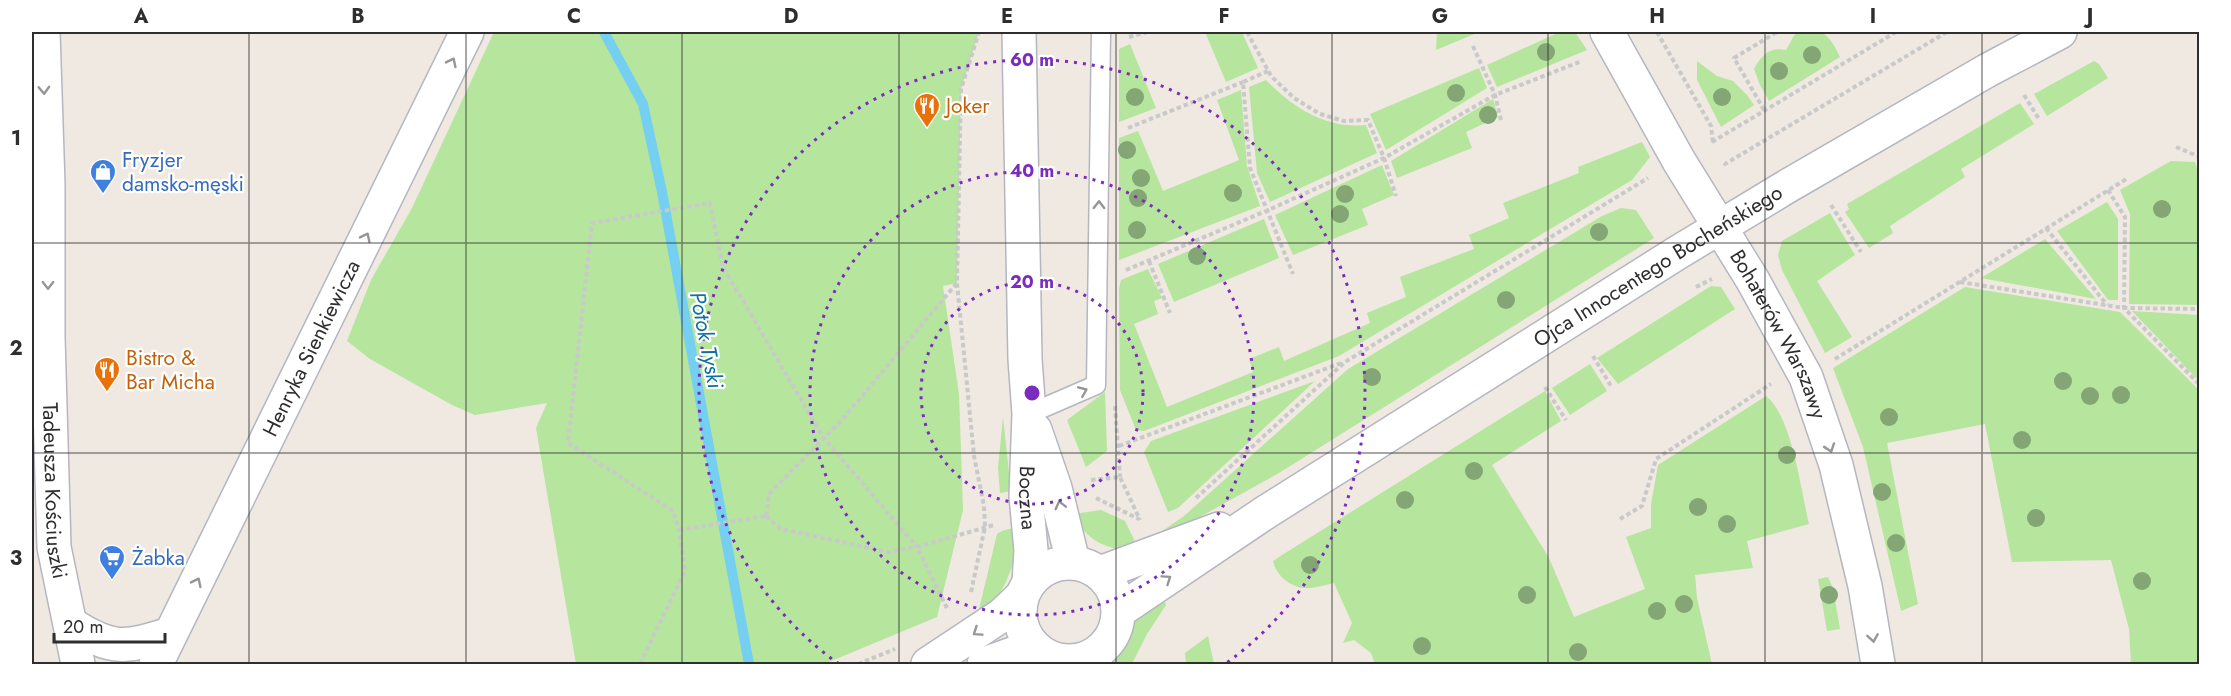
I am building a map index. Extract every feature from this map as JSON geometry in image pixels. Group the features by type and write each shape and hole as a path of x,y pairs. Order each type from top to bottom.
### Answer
{"street":[{"path":"32,33 37,32"},
{"name":"Tadeusza Kościuszki","path":"43,32 54,547 78,664"},
{"name":"Henryka Sienkiewicza","path":"156,664 466,32"},
{"name":"Boczna","path":"1019,32 1024,348 1029,414 1026,496 1031,550 1025,589"},
{"name":"Bohaterów Warszawy","path":"1607,32 1679,161 1752,279 1793,378 1836,465 1865,586 1878,664"},
{"name":"Ojca Innocentego Bocheńskiego","path":"1119,612 1266,512 1720,227 1988,70 2060,32"},
{"name":"Boczna","path":"1029,414 1086,567"},
{"name":"Ojca Innocentego Bocheńskiego","path":"1086,567 1266,512"},
{"path":"928,664 1002,615 1039,572 1052,565 1086,567 1110,583 1116,596 1119,612 1116,629 1096,659 1066,661 1018,652 984,664"},
{"path":"1025,589 1019,611 1022,626 1028,640 1048,658"},
{"path":"71,624 94,639 117,646 170,634"}],"lane":[{"path":"1029,414 1096,385 1101,32"}],"path":[{"path":"969,597 985,527 984,506 974,456 957,283 961,89 979,32"},
{"path":"1247,32 1268,71 1294,98 1320,114 1344,121 1368,120 1384,158 1396,196"},
{"path":"1657,32 1711,126 1712,142 1716,149"},
{"path":"1764,110 1734,58 1777,32"},
{"path":"1712,142 1896,32"},
{"path":"1721,157 1725,164 1947,32"},
{"path":"1473,46 1495,94 1501,120"},
{"path":"1124,271 1384,158 1495,94 1587,60"},
{"path":"1125,129 1268,71"},
{"path":"1243,82 1250,168 1293,274"},
{"path":"2024,95 2039,120"},
{"path":"2176,147 2199,157"},
{"path":"1620,519 1642,506 1656,459 1959,282 2128,178"},
{"path":"1119,446 1345,362 1636,185"},
{"path":"2108,190 2125,217 2124,308 2199,385"},
{"path":"640,664 684,571 679,530 673,511 568,443 592,223 710,203 723,267 822,437 917,547 951,615"},
{"path":"1831,205 1861,252"},
{"path":"2046,228 2108,306"},
{"path":"1149,261 1170,313"},
{"path":"1959,282 2124,308 2199,309"},
{"path":"766,516 769,494 822,437 841,421 957,283"},
{"path":"1593,356 1611,386"},
{"path":"1193,501 1345,362"},
{"path":"1545,387 1566,420"},
{"path":"1087,481 1120,477 1143,526"},
{"path":"1097,499 1139,519"},
{"path":"679,530 766,516 782,529 889,552 917,547 985,527"}],"green space":[{"path":"1813,31 1824,34 1840,57 1769,101 1754,69 1767,53 1780,49 1786,50 1796,32"},
{"path":"494,32 979,32 961,89 957,283 943,286 959,394 963,510 937,617 824,664 576,664 536,428 547,403 475,415 452,405 370,359 347,341 371,280 412,208"},
{"path":"1205,32 1242,32 1258,68 1226,82"},
{"path":"1437,32 1479,32 1436,50"},
{"path":"1560,32 1575,32 1587,50 1497,87 1487,65"},
{"path":"1130,44 1156,108 1119,122 1119,49"},
{"path":"1697,61 1717,76 1733,81 1754,105 1721,127 1697,80"},
{"path":"2094,61 2099,64 2108,78 2047,116 2034,94"},
{"path":"1479,68 1487,88 1386,150 1370,114"},
{"path":"1266,80 1299,108 1324,120 1337,124 1366,125 1377,153 1270,202 1257,173 1249,87"},
{"path":"1241,90 1247,166 1260,206 1119,260 1119,138 1138,131 1163,191 1239,160 1217,100"},
{"path":"1493,99 1498,117 1466,132 1472,148 1397,178 1391,161"},
{"path":"2020,103 2034,124 1961,169 1965,177 1890,226 1893,233 1869,248 1845,212 1849,209 1847,204"},
{"path":"1642,142 1650,157 1632,180 1339,356 1144,431 1136,430 1120,390 1119,289 1121,280 1148,269 1162,298 1154,301 1158,314 1134,324 1167,407 1253,372 1249,359 1279,347 1284,361 1370,323 1367,313 1406,297 1400,277 1474,249 1469,235 1509,218 1503,203 1579,173 1578,167"},
{"path":"2171,161 2195,162 2199,177 2199,305 2129,304 2130,214 2120,190"},
{"path":"1382,165 1394,195 1362,209 1368,225 1293,255 1275,215"},
{"path":"2107,202 2118,219 2118,300 2108,300 2057,231"},
{"path":"1621,208 1636,210 1654,238 1279,473 1160,539 1158,534 1184,516 1348,369 1602,216"},
{"path":"1830,213 1855,255 1817,281 1852,337 1825,353 1782,270 1778,255 1782,241"},
{"path":"1264,219 1279,258 1174,302 1158,264"},
{"path":"2045,239 2096,299 1981,278"},
{"path":"1711,286 1721,287 1735,309 1618,384 1597,358"},
{"path":"1965,287 2120,312 2199,390 2199,663 2131,664 2129,629 2111,560 2012,562 1985,424 1887,443 1918,604 1901,611 1863,447 1833,368"},
{"path":"2132,311 2199,315 2199,381"},
{"path":"1590,364 1607,391 1570,415 1552,388"},
{"path":"1315,381 1178,508 1168,512 1144,452 1151,441"},
{"path":"1545,391 1561,421 1492,465 1549,558 1574,617 1645,589 1626,537 1651,528 1651,504 1658,465 1766,396 1775,406 1789,437 1809,524 1747,541 1753,568 1695,575 1697,598 1712,664 1375,664 1371,653 1354,640 1343,643 1352,623 1334,583 1319,587 1299,587 1289,583 1280,575 1273,561"},
{"path":"1105,392 1107,451 1086,467 1067,420"},
{"path":"1003,417 1011,491 1000,493 998,468"},
{"path":"1101,510 1125,521 1139,550 1118,549 1100,543 1085,532 1073,514"},
{"path":"1019,526 1018,551 1006,582 991,609 976,622 997,534"},
{"path":"1828,577 1833,588 1840,629 1827,631 1818,579"},
{"path":"1162,595 1166,605 1147,634 1132,664 1114,664 1121,640 1130,624"},
{"path":"1208,636 1214,664 1186,664 1185,653"}],"waterway":[{"name":"Potok Tyski","path":"604,32 643,104 662,192 749,664"}],"place":[{"name":"Joker","path":"927,129"},
{"name":"Fryzjer damsko-męski","path":"103,195"},
{"name":"Bistro & Bar Micha","path":"107,393"},
{"name":"Żabka","path":"112,581"}]}
